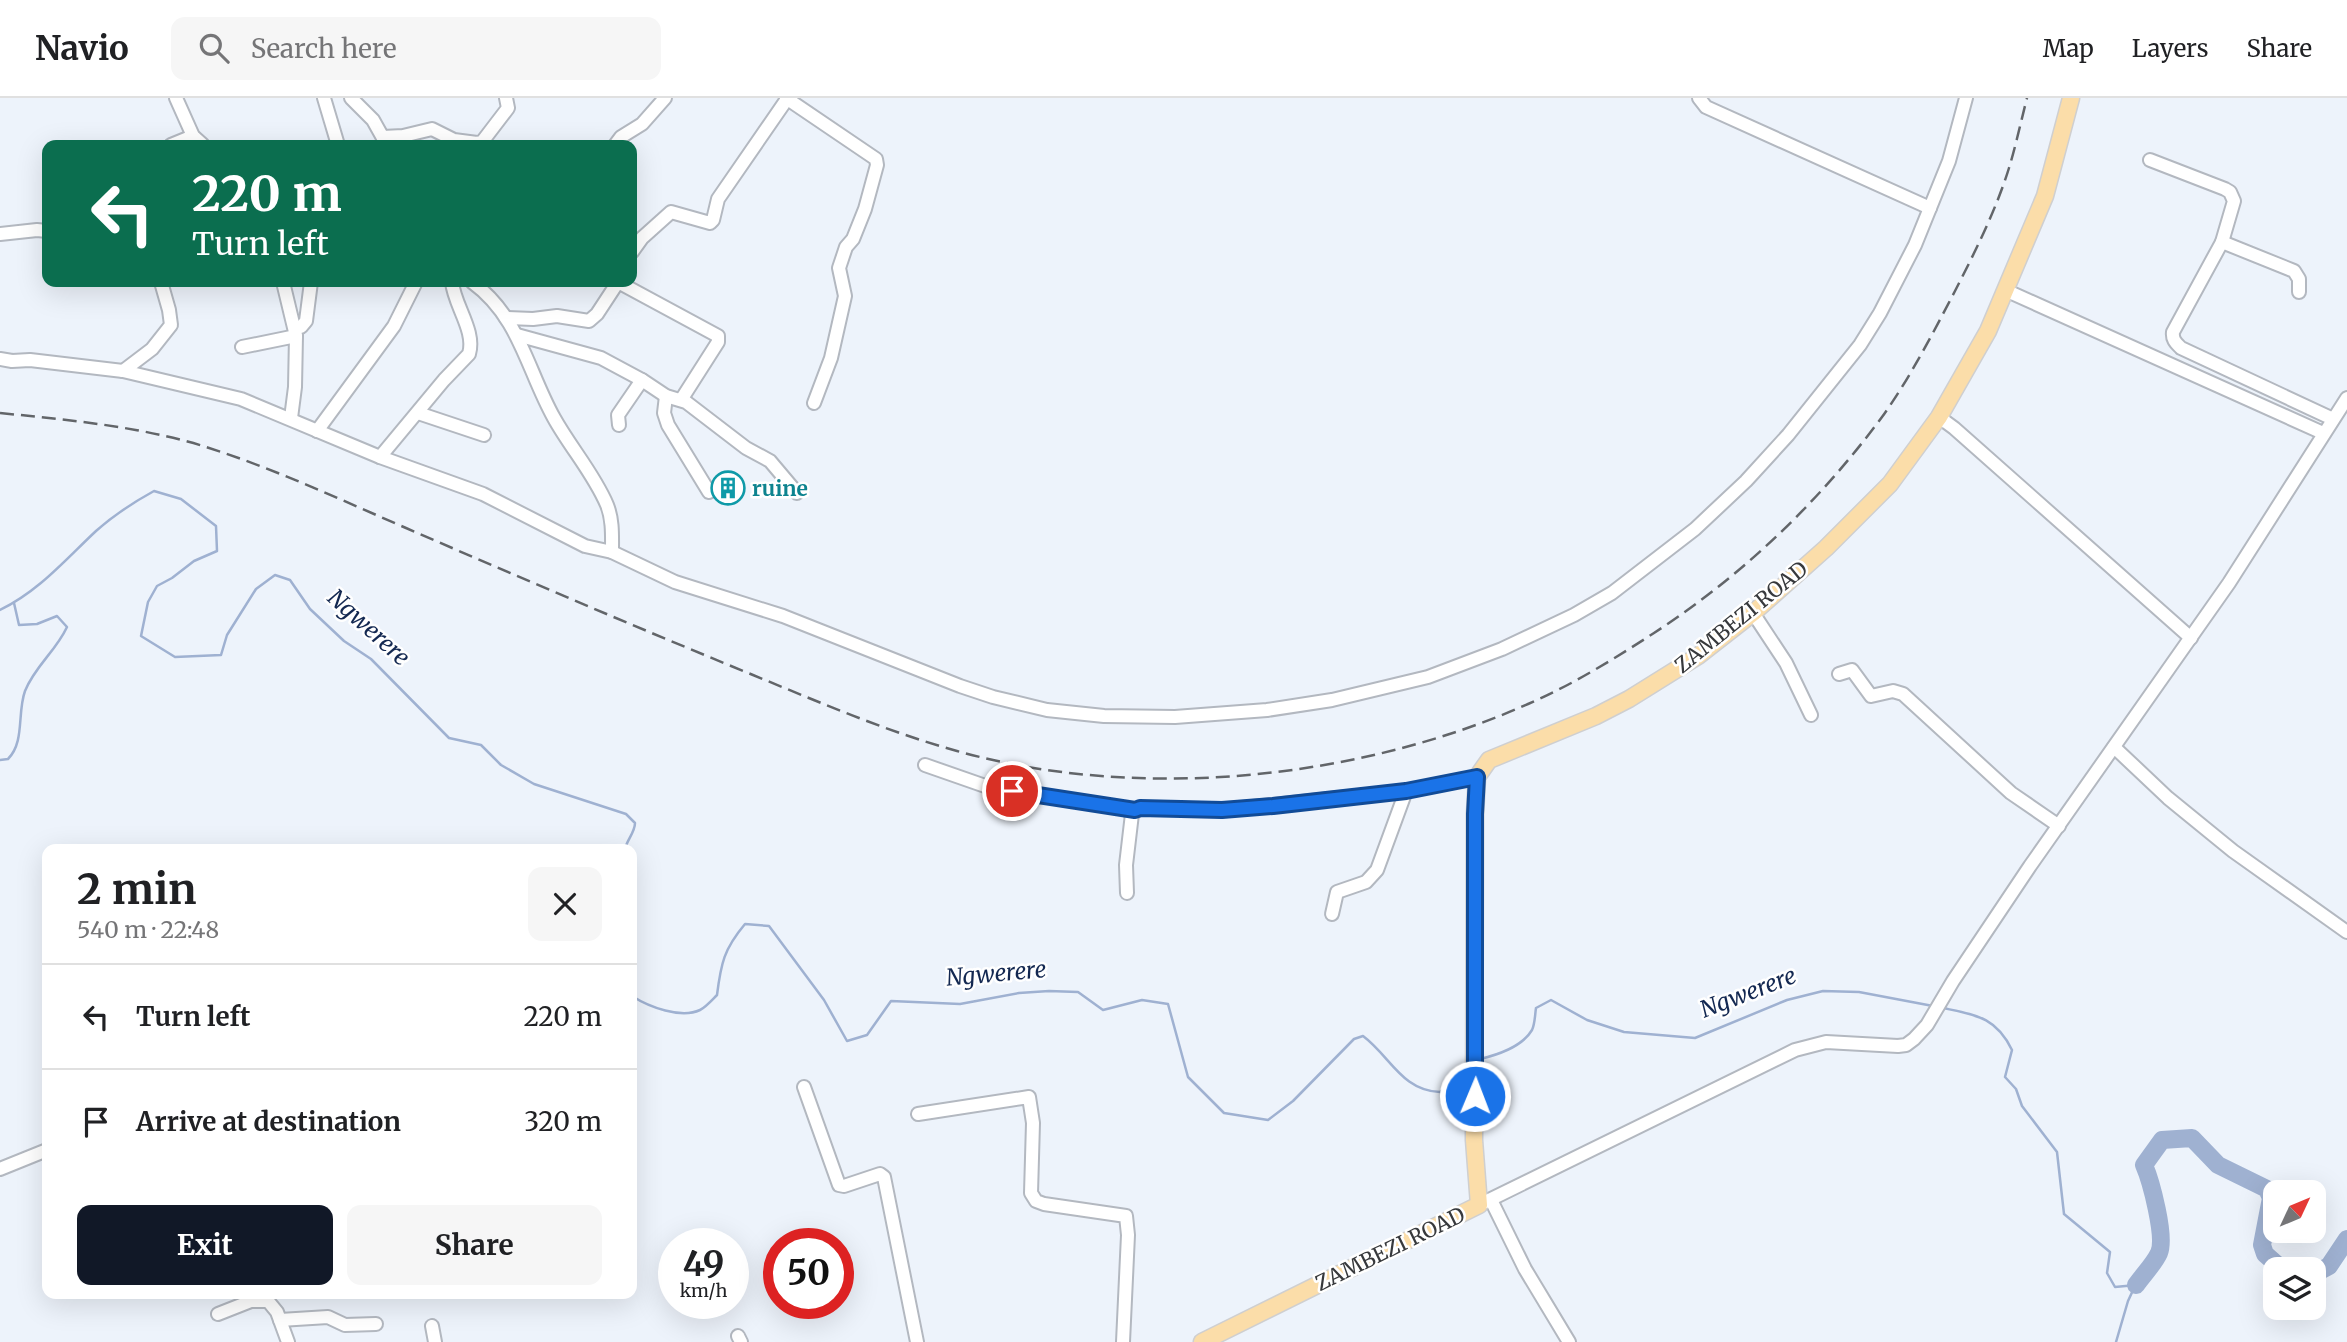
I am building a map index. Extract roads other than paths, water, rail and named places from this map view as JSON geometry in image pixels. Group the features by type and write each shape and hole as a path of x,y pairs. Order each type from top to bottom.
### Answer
{"main road":[{"name":"ZAMBEZI ROAD","path":"1202,1342 1485,1203 1474,1140 1477,777 1489,760 1596,716 1698,656 1753,613 1826,548 1890,484 1938,417 1988,331 2045,196 2071,98"}],"street":[{"path":"176,98 197,140"},
{"path":"324,98 337,140"},
{"path":"351,98 366,112 384,140"},
{"path":"484,140 508,108 506,98"},
{"path":"619,140 642,124 664,98"},
{"path":"637,245 671,212 710,223 718,199 786,98 876,159 877,165 865,209 839,268 845,296 831,358 814,403"},
{"path":"1699,98 1706,107 1769,137 1930,208"},
{"path":"0,359 123,371 241,399 380,457 483,494 585,545 612,552 675,582 783,616 960,686 1047,709 1104,716 1205,716 1267,710 1332,700 1428,677 1502,649 1574,615 1612,593 1705,519 1746,481 1788,435 1860,345 1904,269 1949,161 1966,98"},
{"path":"389,140 432,129 454,140"},
{"path":"2150,160 2230,192 2234,201 2222,242 2173,332 2175,342 2181,348 2333,419"},
{"path":"0,234 42,230"},
{"path":"2222,242 2297,272 2300,279 2299,292"},
{"path":"123,371 152,349 171,325 163,287"},
{"path":"284,287 295,332 295,387 291,418"},
{"path":"242,347 295,332 301,327 306,321 309,287"},
{"path":"317,430 394,326 414,287"},
{"path":"380,457 444,380 466,358 470,349 453,287"},
{"path":"478,287 494,302 517,335 550,411 607,506 612,522 612,552"},
{"path":"506,318 557,316 589,321 597,314 615,287"},
{"path":"627,287 718,336 715,347 681,400"},
{"path":"2005,290 2323,433"},
{"path":"517,335 587,353 642,380 666,396 681,400 746,448 770,461 797,494"},
{"path":"619,425 618,415 642,380"},
{"path":"666,396 664,413 668,425 709,492"},
{"path":"1569,1342 1485,1203 1795,1050 1826,1042 1906,1045 1927,1025 2059,826 2191,638 2264,530 2347,398"},
{"path":"418,413 484,435"},
{"path":"1938,417 1954,428 2191,638"},
{"path":"1753,613 1786,663 1811,715"},
{"path":"1839,674 1852,670 1871,696 1894,691 1903,694 2011,793 2059,826"},
{"path":"2114,747 2168,798 2233,850 2347,932"},
{"path":"925,765 988,787 1135,810 1222,810 1406,791 1477,777"},
{"path":"1332,914 1337,892 1366,882 1377,870 1406,791"},
{"path":"1127,893 1126,865 1132,814 1135,810"},
{"path":"804,1087 839,1185 844,1186 880,1174 884,1177 917,1342"},
{"path":"918,1114 1029,1097 1033,1123 1031,1193 1036,1201 1126,1216 1128,1235 1122,1342"},
{"path":"0,1169 42,1152"},
{"path":"218,1314 251,1301 264,1300 271,1304 288,1342"},
{"path":"279,1320 328,1317 345,1325 376,1324"},
{"path":"432,1326 435,1342"}],"waterway":[{"name":"Ngwerere","path":"0,610 27,594 103,525 139,500 154,491 181,499 216,526 217,551 194,561 157,586 148,602 141,636 175,657 221,655 227,635 256,589 275,575 290,580 310,609 344,641 371,659 449,738 481,745 501,765 534,784 626,814 635,823 627,844"},
{"path":"0,760 8,759 17,744 23,700 29,682 67,627 57,616 37,624 19,625 14,603"},
{"name":"Ngwerere","path":"637,999 675,1012 700,1010 717,995 725,957 732,941 745,924 769,926 824,1000 847,1041 867,1035 891,1001 960,1004 1019,993 1049,991 1078,992 1103,1010 1142,1000 1168,1004 1188,1077 1224,1113 1268,1120 1293,1101 1354,1039 1363,1036 1406,1079 1427,1090 1440,1092 1469,1068"},
{"name":"Ngwerere","path":"1480,1059 1516,1046 1532,1030 1536,1008 1551,1000 1587,1020 1624,1032 1695,1038 1787,1000 1823,991 1859,992 1933,1006"},
{"name":"Ngwerere","path":"1943,1008 1984,1019 2006,1039 2012,1050 2005,1077 2016,1089 2022,1106 2057,1152 2064,1214 2110,1252 2107,1273 2115,1287 2136,1285"},
{"name":"Ngwerere","path":"2136,1285 2157,1257 2161,1245 2157,1209 2144,1165 2162,1140 2192,1138 2218,1165 2267,1189 2271,1198 2262,1245 2268,1257"},
{"name":"Ngwerere","path":"2326,1268 2347,1239"},
{"path":"2116,1342 2135,1286"}],"railway":[{"path":"0,413 128,429 178,439 255,464 803,696 880,726 957,751 1026,767 1099,776 1172,779 1246,775 1320,766 1392,751 1462,730 1561,689 1687,611 1749,562 1778,535 1858,448 1882,417 1921,355 1963,276 2004,184 2027,98"}],"place":[{"name":"ruine","path":"728,488"}]}
